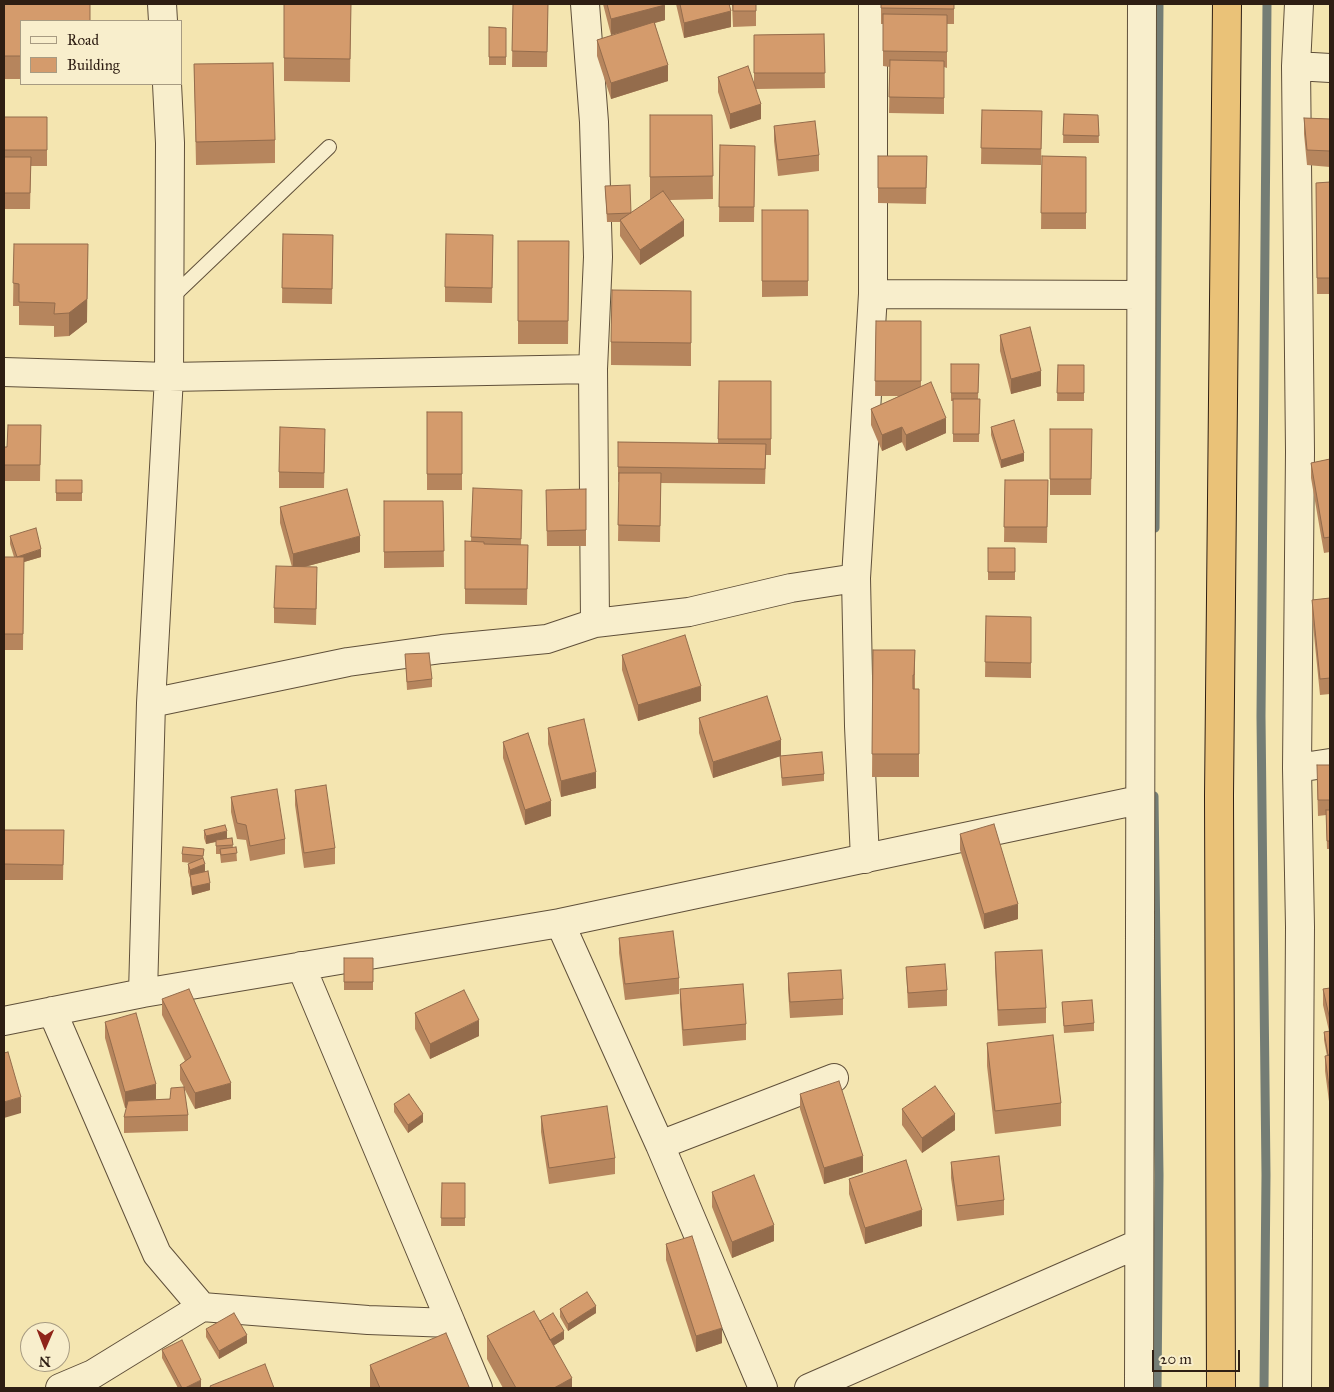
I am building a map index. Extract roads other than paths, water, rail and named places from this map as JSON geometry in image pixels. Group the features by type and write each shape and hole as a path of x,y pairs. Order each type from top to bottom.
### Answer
{"highway":[{"path":"1221,1388 1219,795 1227,4"}],"street":[{"path":"162,4 163,20"},
{"path":"585,4 594,122 598,257 593,369 594,623"},
{"path":"865,859 859,726 856,578 873,294 873,4"},
{"path":"1138,1388 1142,4"},
{"path":"1297,1388 1300,928 1297,768 1300,452 1296,66 1298,4"},
{"path":"1296,66 1330,68"},
{"path":"142,993 151,703 169,376 170,143 167,85"},
{"path":"873,294 1141,295"},
{"path":"4,372 169,376 593,369"},
{"path":"151,703 348,662 442,649 547,639 594,623 689,612 791,588 856,578"},
{"path":"1297,768 1330,763"},
{"path":"4,1021 142,993 560,923 1139,800"},
{"path":"560,923 660,1145 763,1388"},
{"path":"301,966 478,1388"},
{"path":"52,1011 157,1254 202,1307"},
{"path":"660,1145 834,1078"},
{"path":"809,1388 1138,1244"},
{"path":"60,1388 92,1374 202,1307 368,1320 451,1322"}],"lane":[{"path":"168,301 329,147"}],"waterway":[{"path":"1155,528 1159,4"},
{"path":"1264,1388 1266,1175 1261,716 1267,4"},
{"path":"1154,796 1159,1175 1157,1388"}]}
